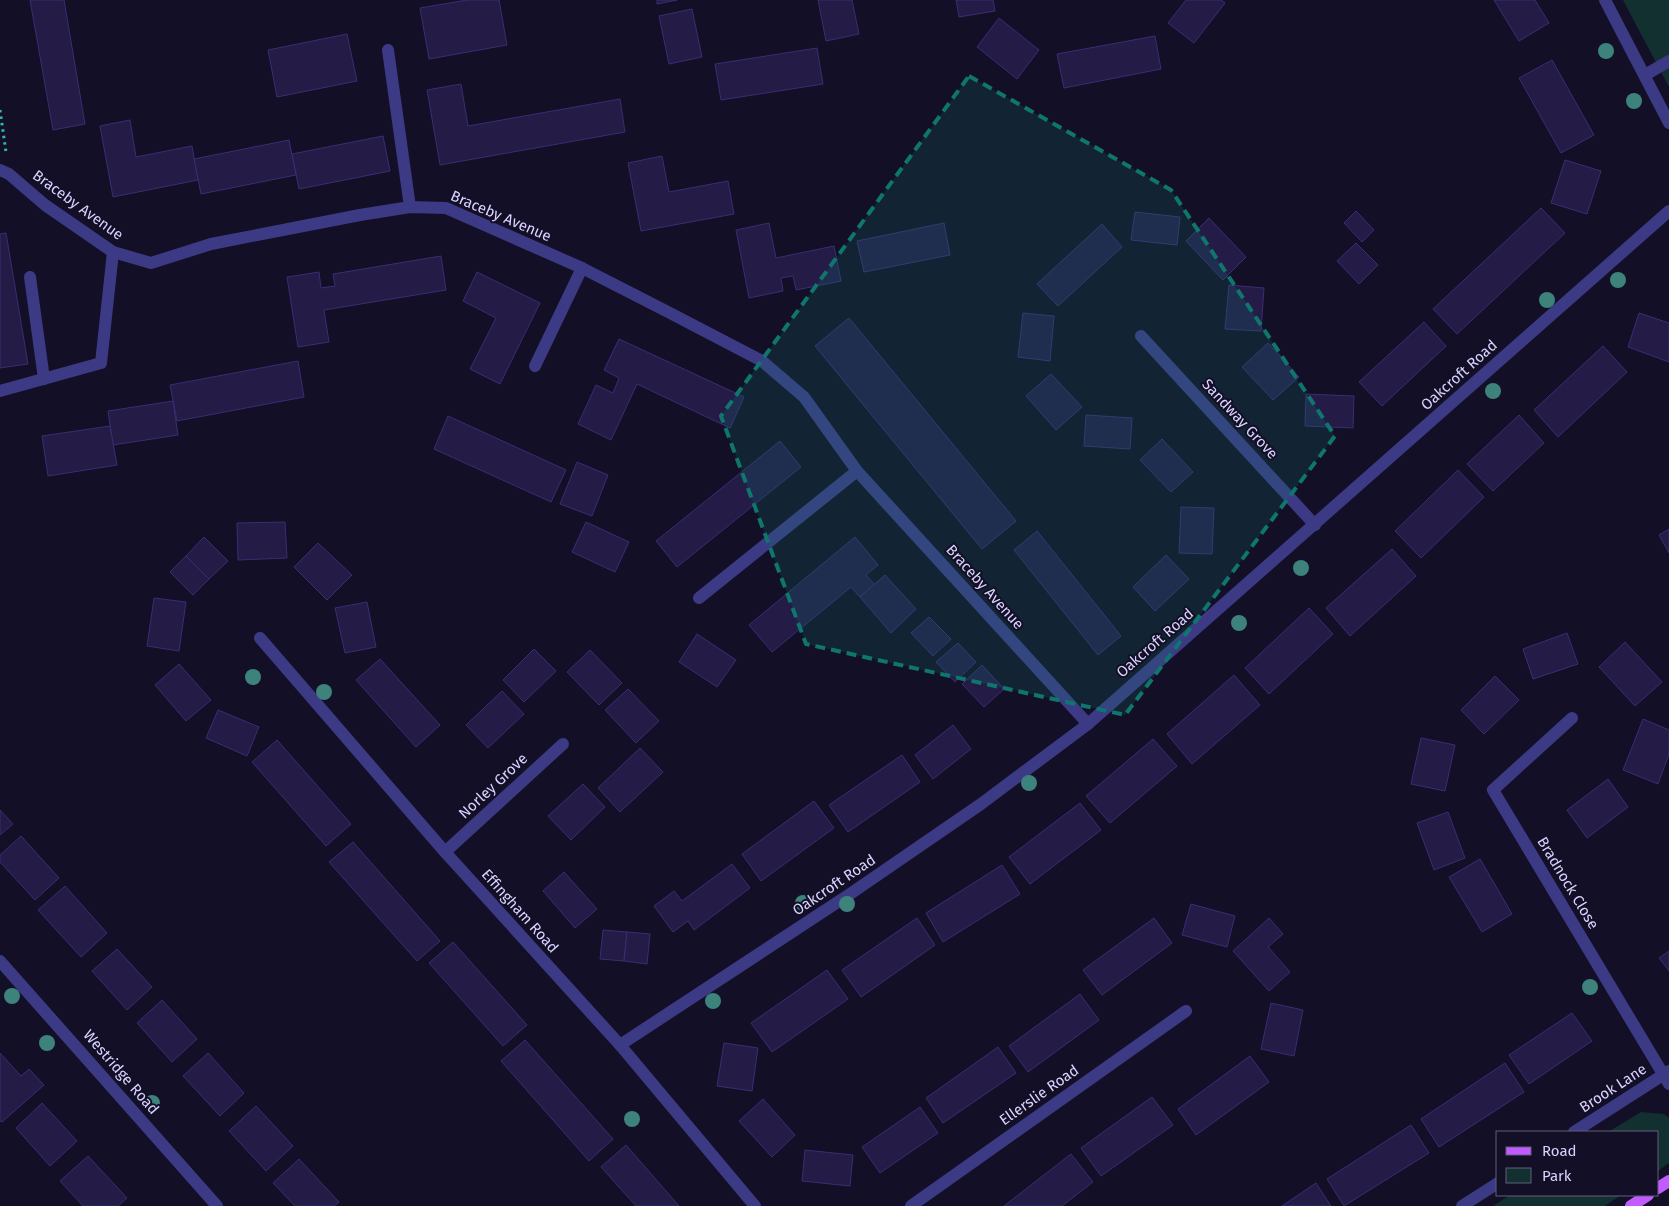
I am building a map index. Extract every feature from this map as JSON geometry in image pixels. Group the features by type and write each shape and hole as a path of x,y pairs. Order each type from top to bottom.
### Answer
{"main road":[{"path":"1631,1206 1646,1196"}],"street":[{"path":"1605,0 1669,123"},
{"path":"388,50 410,206"},
{"path":"1644,75 1669,61"},
{"name":"Braceby Avenue","path":"5,172 45,204 113,252 151,262 211,244 410,206 446,208 582,268 762,361 804,397 858,471 1088,724"},
{"name":"Oakcroft Road","path":"620,1045 850,894 980,804 1088,724 1669,211"},
{"path":"0,391 101,363 113,252"},
{"path":"535,366 582,268"},
{"path":"30,277 44,379"},
{"name":"Sandway Grove","path":"1141,336 1315,525"},
{"path":"699,598 858,471"},
{"name":"Effingham Road","path":"260,638 446,852 620,1045 755,1206"},
{"name":"Bradnock Close","path":"1572,718 1493,790 1667,1076"},
{"name":"Norley Grove","path":"446,852 563,744"},
{"name":"Westridge Road","path":"0,960 217,1206"},
{"name":"Ellerslie Road","path":"911,1206 1186,1011"},
{"name":"Brook Lane","path":"1576,1131 1667,1076"},
{"path":"1462,1206 1496,1184"}],"path":[{"path":"0,110 5,172"}],"highlighted area":[{"path":"969,76 1171,190 1335,436 1125,715 806,644 721,416"}],"green space":[{"path":"1623,0 1669,0 1669,87"},
{"path":"1641,1112 1664,1114 1669,1118 1669,1163 1659,1170 1659,1131 1610,1131"},
{"path":"1508,1196 1620,1196 1605,1206 1493,1206"}],"building":[{"path":"30,0 64,0 85,124 53,130"},
{"path":"467,0 499,0 507,45 429,59 420,8"},
{"path":"657,0 677,0 657,4"},
{"path":"818,0 852,0 859,34 826,41"},
{"path":"956,0 993,0 995,11 959,17"},
{"path":"1186,0 1221,0 1225,3 1194,43 1168,23"},
{"path":"1494,0 1535,0 1549,23 1519,41"},
{"path":"692,9 702,57 669,64 659,16"},
{"path":"999,18 1039,50 1017,79 977,47"},
{"path":"347,34 357,81 277,97 268,50"},
{"path":"1155,36 1161,69 1064,88 1057,54"},
{"path":"817,48 823,84 721,100 715,64"},
{"path":"1552,60 1594,135 1561,153 1519,78"},
{"path":"461,84 468,126 620,99 625,132 440,165 427,90"},
{"path":"130,120 136,157 192,146 198,180 113,197 100,126"},
{"path":"383,136 390,171 299,189 292,154"},
{"path":"289,140 296,175 201,194 194,159"},
{"path":"662,156 669,192 728,181 734,214 641,231 628,163"},
{"path":"1565,160 1601,171 1587,214 1551,203"},
{"path":"1541,208 1565,233 1457,334 1433,309"},
{"path":"1356,211 1374,230 1362,242 1344,223"},
{"path":"1135,212 1180,217 1177,245 1131,240"},
{"path":"1209,218 1246,257 1223,280 1186,241"},
{"path":"769,223 776,258 834,246 841,281 796,290 793,276 781,278 783,291 749,298 736,230"},
{"path":"944,223 950,255 864,272 857,241"},
{"path":"1102,224 1122,247 1058,306 1037,284"},
{"path":"6,233 28,364 0,368 0,234"},
{"path":"1356,243 1378,265 1359,284 1337,261"},
{"path":"441,256 446,290 324,310 329,342 298,347 287,277 319,272 321,288 335,286 333,274"},
{"path":"477,272 540,303 500,384 470,369 496,318 463,301"},
{"path":"1229,285 1264,288 1261,331 1225,329"},
{"path":"1023,313 1054,316 1050,361 1018,357"},
{"path":"1639,313 1669,323 1669,362 1628,347"},
{"path":"849,318 1016,521 982,549 815,346"},
{"path":"1424,322 1446,346 1382,406 1359,382"},
{"path":"619,339 744,397 730,428 637,384 611,440 578,424 596,385 613,393 619,378 604,370"},
{"path":"1268,343 1299,377 1273,400 1242,367"},
{"path":"1603,346 1627,372 1558,437 1534,410"},
{"path":"298,361 304,397 177,421 170,385"},
{"path":"1051,374 1082,407 1056,430 1026,396"},
{"path":"1306,394 1354,396 1353,428 1305,426"},
{"path":"173,401 178,435 113,445 108,411"},
{"path":"1086,415 1132,418 1130,449 1084,446"},
{"path":"1519,415 1544,443 1493,491 1467,464"},
{"path":"448,416 566,470 551,502 434,449"},
{"path":"110,426 117,465 48,476 42,436"},
{"path":"1162,439 1193,472 1171,492 1140,460"},
{"path":"780,441 801,467 677,567 656,541"},
{"path":"577,462 608,475 592,516 560,504"},
{"path":"1458,470 1484,497 1421,558 1395,531"},
{"path":"1181,507 1214,508 1212,554 1179,553"},
{"path":"285,522 287,558 238,560 237,523"},
{"path":"586,522 629,542 615,572 572,552"},
{"path":"1669,529 1669,553 1659,535"},
{"path":"1037,531 1121,636 1098,655 1014,550"},
{"path":"204,537 228,561 209,579 186,556"},
{"path":"855,537 878,565 866,575 875,585 860,597 851,587 772,652 749,625"},
{"path":"318,543 352,575 327,600 294,567"},
{"path":"1392,549 1416,576 1350,636 1326,608"},
{"path":"1166,555 1189,579 1155,611 1133,587"},
{"path":"186,556 209,579 193,595 170,572"},
{"path":"885,575 916,609 891,633 860,597"},
{"path":"154,598 186,602 179,651 147,646"},
{"path":"367,602 376,647 345,653 335,608"},
{"path":"1309,608 1333,634 1269,694 1245,668"},
{"path":"929,617 951,639 933,656 911,633"},
{"path":"1567,633 1578,664 1533,679 1523,649"},
{"path":"697,634 736,660 717,687 679,662"},
{"path":"1625,642 1662,682 1635,706 1599,667"},
{"path":"958,643 976,662 955,682 936,662"},
{"path":"534,649 556,671 524,702 503,680"},
{"path":"590,650 622,683 599,705 567,672"},
{"path":"380,659 440,725 416,747 356,680"},
{"path":"179,664 211,700 186,721 155,685"},
{"path":"982,665 1004,689 984,707 962,684"},
{"path":"1234,675 1260,705 1192,764 1167,734"},
{"path":"1495,676 1519,700 1484,734 1461,710"},
{"path":"628,689 659,721 636,743 605,710"},
{"path":"502,691 524,714 488,748 466,725"},
{"path":"218,710 259,727 247,756 206,738"},
{"path":"1643,719 1669,730 1669,754 1658,784 1623,770"},
{"path":"953,725 971,749 933,779 915,755"},
{"path":"1421,738 1455,745 1445,791 1411,784"},
{"path":"1153,739 1177,766 1110,823 1086,796"},
{"path":"277,740 351,824 326,846 252,762"},
{"path":"640,748 663,772 620,812 598,788"},
{"path":"902,755 920,782 848,832 829,805"},
{"path":"1608,779 1628,807 1587,838 1567,810"},
{"path":"583,784 605,807 571,840 548,816"},
{"path":"814,801 834,828 761,881 742,854"},
{"path":"1080,803 1101,830 1030,884 1009,857"},
{"path":"0,810 13,824 0,835"},
{"path":"1448,812 1465,858 1434,870 1417,823"},
{"path":"21,836 59,878 35,900 0,862 0,855"},
{"path":"353,842 440,941 417,961 329,862"},
{"path":"1480,859 1512,914 1482,932 1449,877"},
{"path":"732,864 750,888 694,930 688,921 673,932 654,906 674,891 682,901"},
{"path":"1002,865 1020,894 943,942 926,913"},
{"path":"564,872 597,909 575,928 543,891"},
{"path":"65,886 107,933 81,957 38,910"},
{"path":"1191,904 1235,916 1227,947 1182,935"},
{"path":"917,918 935,945 861,997 842,970"},
{"path":"1154,918 1172,943 1102,995 1083,970"},
{"path":"1269,918 1283,934 1268,947 1290,972 1269,991 1233,951"},
{"path":"603,930 627,932 624,961 600,959"},
{"path":"627,932 650,934 647,964 624,961"},
{"path":"453,942 527,1025 503,1046 429,963"},
{"path":"117,949 152,987 127,1010 92,971"},
{"path":"1669,951 1669,971 1659,958"},
{"path":"827,970 848,999 772,1052 751,1023"},
{"path":"1080,994 1099,1020 1028,1072 1009,1046"},
{"path":"162,1000 197,1039 172,1062 137,1023"},
{"path":"1271,1003 1303,1010 1294,1056 1261,1049"},
{"path":"1572,1013 1592,1041 1529,1084 1509,1055"},
{"path":"525,1040 613,1139 589,1161 501,1061"},
{"path":"724,1043 758,1048 752,1091 717,1086"},
{"path":"998,1047 1016,1073 943,1123 926,1098"},
{"path":"0,1053 21,1076 29,1069 44,1085 2,1122 0,1121"},
{"path":"208,1053 244,1093 220,1116 183,1076"},
{"path":"1250,1056 1269,1082 1196,1135 1178,1109"},
{"path":"1505,1063 1524,1092 1439,1147 1421,1119"},
{"path":"1152,1097 1173,1125 1101,1176 1081,1148"},
{"path":"763,1099 795,1135 772,1157 739,1121"},
{"path":"42,1103 77,1141 50,1166 16,1128"},
{"path":"256,1106 293,1146 266,1171 229,1131"},
{"path":"920,1107 938,1133 880,1173 862,1147"},
{"path":"1411,1125 1429,1153 1344,1206 1327,1179"},
{"path":"626,1145 679,1206 636,1206 601,1167"},
{"path":"805,1150 853,1155 850,1186 802,1181"},
{"path":"1071,1154 1093,1182 1062,1206 1004,1206"},
{"path":"88,1156 127,1198 118,1206 83,1206 60,1181"},
{"path":"299,1159 339,1202 334,1206 295,1206 273,1183"},
{"path":"1316,1183 1331,1206 1282,1206"}]}
